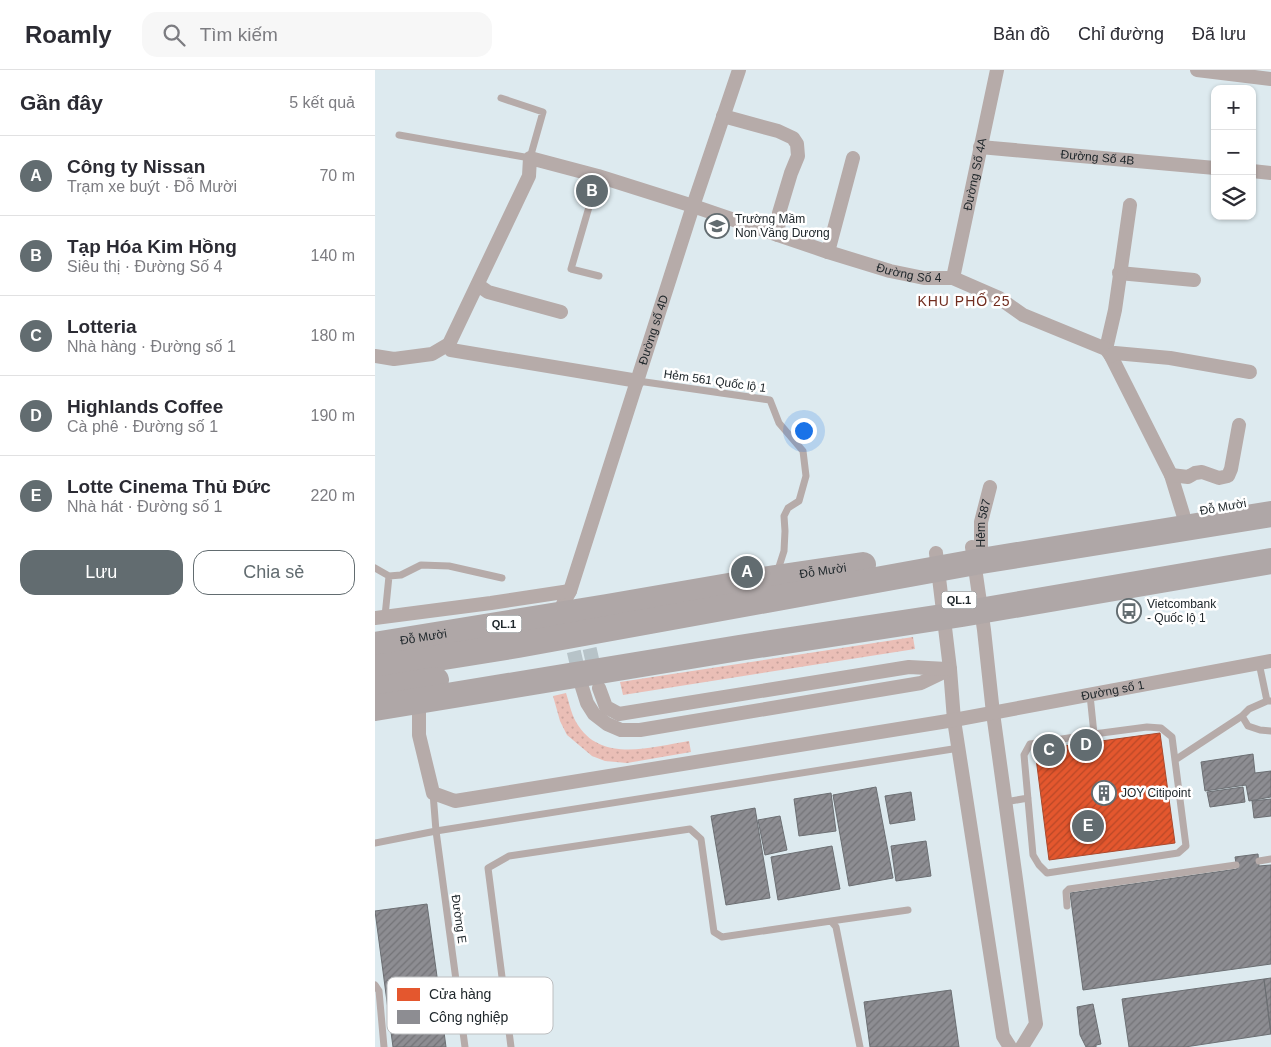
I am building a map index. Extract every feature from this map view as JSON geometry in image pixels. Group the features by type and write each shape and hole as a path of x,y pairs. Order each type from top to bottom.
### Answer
{"highway":[{"name":"Đỗ Mười","path":"977,554 1015,543 1271,499"},
{"name":"Đỗ Mười","path":"375,708 409,683 513,656 937,561 1271,514"},
{"name":"Đỗ Mười","path":"980,604 1271,548"},
{"name":"Đỗ Mười","path":"375,646 775,578 937,561"},
{"name":"Đỗ Mười","path":"409,683 739,648 943,610 1271,561"},
{"name":"Đỗ Mười","path":"513,656 710,637 943,610"},
{"path":"375,646 513,656"},
{"name":"QL.1","path":"375,668 409,683"},
{"name":"QL.1","path":"375,690 409,683"}],"street":[{"name":"Đường số 4D","path":"563,604 575,595 638,381 693,206 739,70"},
{"name":"Đường Số 4A","path":"953,278 997,70"},
{"path":"1197,70 1271,79"},
{"path":"723,116 777,131 793,138 797,144 798,156 779,213 778,235"},
{"name":"Đường Số 4B","path":"980,147 1211,168"},
{"path":"375,356 394,359 432,354 449,344 529,176 530,158"},
{"name":"Đường Số 4","path":"530,158 598,176 890,271 925,278 953,278 999,298 1023,315 1108,353"},
{"path":"828,252 853,158"},
{"path":"1256,171 1271,172"},
{"path":"1130,206 1108,353 1171,475 1183,514"},
{"path":"1119,274 1194,280"},
{"path":"478,284 488,292 561,312"},
{"path":"449,344 451,350 638,381"},
{"path":"1108,353 1170,358 1250,372"},
{"path":"1171,475 1188,477 1202,472 1219,478 1228,476 1239,425"},
{"name":"Hẻm 587","path":"990,487 981,522 977,554 980,604 993,713 1036,1024 1022,1047"},
{"path":"937,561 954,720 1003,1036 1010,1047"},
{"path":"380,617 575,595"},
{"name":"Đường số 1","path":"433,793 455,801 954,720 1265,662"},
{"path":"599,688 606,707 619,714 909,667 950,669"},
{"path":"582,687 587,703 594,714 607,724 621,730 640,730 921,683 950,669"},
{"path":"409,683 433,793"}],"lane":[{"path":"399,135 530,158 543,112 501,98"},
{"path":"598,176 571,269 599,276"},
{"name":"Hẻm 561 Quốc lộ 1","path":"638,381 770,400 779,423 803,451 806,476 799,501 788,508 784,516 784,552 775,578"},
{"path":"375,568 389,576 401,575 421,565 449,566 502,578"},
{"path":"380,617 389,576"},
{"path":"1175,760 1242,716 1249,708 1269,701 1265,662"},
{"path":"1090,695 1094,734"},
{"path":"1242,716 1247,726 1260,730 1271,730"},
{"path":"1147,727 1161,728 1172,737 1186,846 1178,853 1047,873 1033,855 1024,755 1030,744 1094,734 1147,727"},
{"path":"375,843 959,748"},
{"name":"Đường E","path":"433,793 436,832 456,977"},
{"path":"1005,802 1028,798"},
{"path":"502,977 488,868 509,856 690,829 701,839 714,932 722,937 908,910"},
{"path":"1259,861 1271,859"},
{"path":"1067,906 1066,892 1069,889 1236,865"},
{"path":"831,922 836,927 860,1047"},
{"path":"375,985 379,991 384,1047"},
{"name":"Đường E","path":"463,1034 465,1047"},
{"path":"509,1034 511,1047"}],"shaded area":[{"path":"913,637 915,649 623,695 620,682"},
{"path":"566,693 576,722 586,735 598,744 627,750 689,741 691,752 627,763 605,761 592,756 567,735 560,721 553,696"}],"building: Cửa hàng":[{"name":"JOY Citipoint","path":"1160,733 1175,843 1049,860 1035,750"}],"building: Công nghiệp":[{"path":"1253,754 1255,773 1271,771 1271,797 1249,801 1246,785 1205,791 1201,762"},
{"path":"876,787 893,878 849,886 833,795"},
{"path":"1243,787 1245,802 1210,807 1207,792"},
{"path":"911,792 915,820 890,824 885,796"},
{"path":"831,793 836,831 799,836 794,799"},
{"path":"1271,799 1271,816 1254,818 1252,801"},
{"path":"755,808 770,898 726,905 711,816"},
{"path":"780,816 787,850 765,855 758,820"},
{"path":"926,841 931,876 896,881 891,846"},
{"path":"832,846 840,889 778,900 771,857"},
{"path":"1258,854 1259,866 1271,865 1271,964 1083,990 1070,893 1237,869 1235,857"},
{"path":"427,904 437,977 387,977 387,1002 375,911"},
{"path":"1271,978 1271,1034 1264,979"},
{"path":"1264,979 1271,1034 1185,1047 1129,1047 1122,999"},
{"path":"951,990 959,1047 870,1047 864,1002"},
{"path":"1093,1004 1101,1044 1096,1045 1096,1047 1086,1047 1080,1035 1077,1007"},
{"path":"391,1034 444,1034 446,1047 393,1047"}],"tunnel":[{"path":"585,628 596,677"},
{"path":"569,631 580,678"}],"place":[{"name":"Tạp Hóa Kim Hồng","path":"592,191"},
{"name":"Trường Mầm Non Vầng Dương","path":"717,226"},
{"name":"Công ty Nissan","path":"747,572"},
{"name":"Vietcombank - Quốc lộ 1","path":"1129,611"},
{"name":"Highlands Coffee","path":"1086,745"},
{"name":"Lotteria","path":"1049,750"},
{"name":"JOY Citipoint","path":"1104,793"},
{"name":"Lotte Cinema Thủ Đức","path":"1088,826"}],"district":[{"name":"KHU PHỐ 25","path":"964,301"}]}
